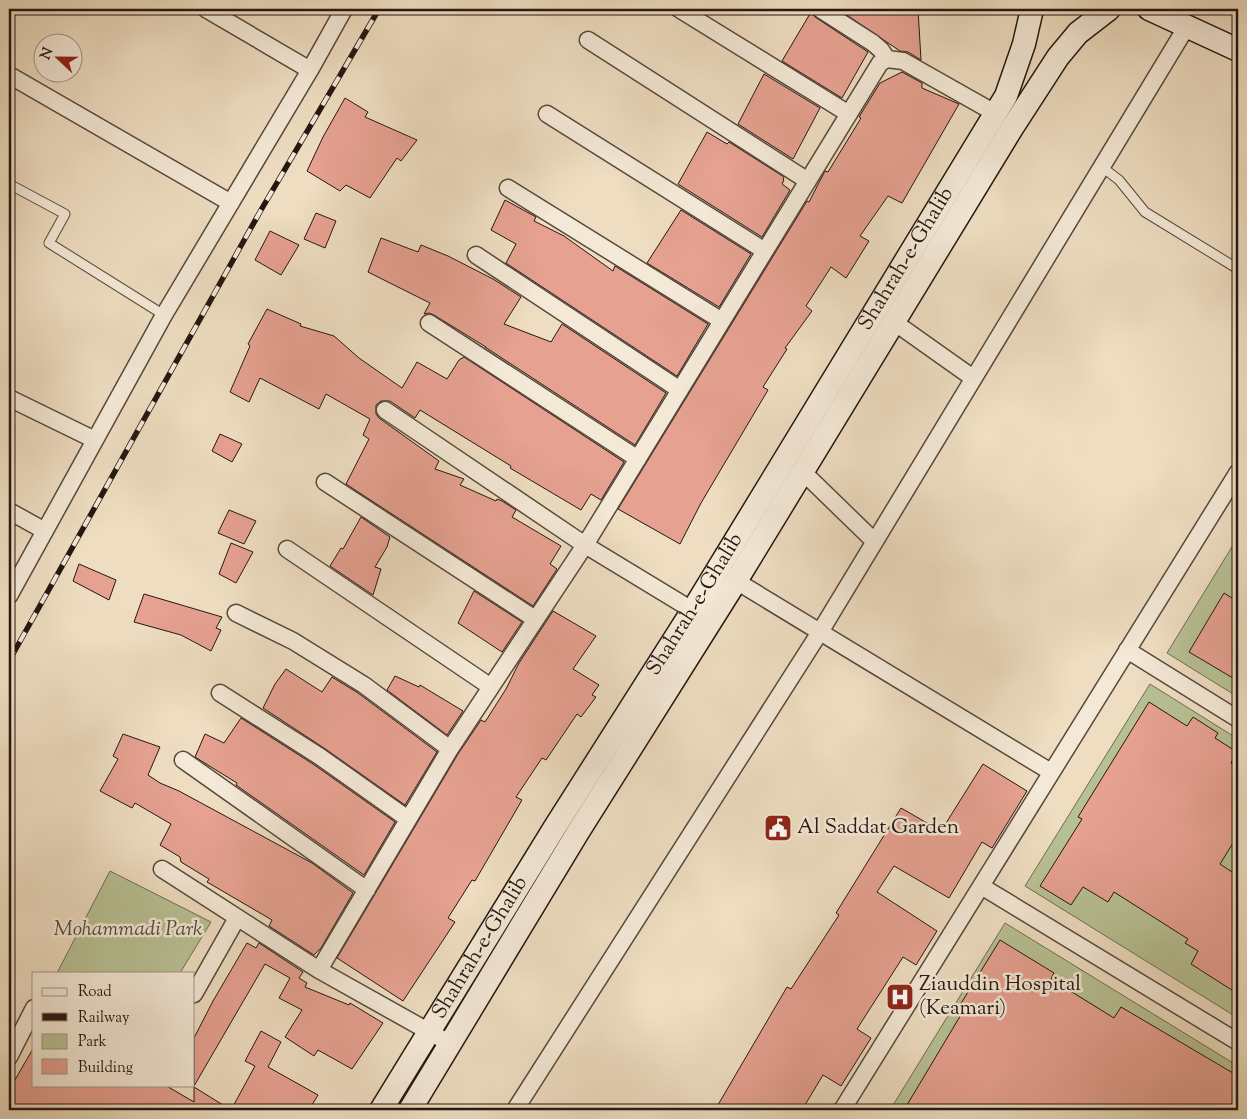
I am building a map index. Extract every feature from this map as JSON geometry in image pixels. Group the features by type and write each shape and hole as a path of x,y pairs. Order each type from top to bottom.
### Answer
{"main road":[{"path":"1004,112 1032,9"},
{"path":"1004,112 1078,33 1109,9"},
{"path":"1149,9 1238,50"},
{"name":"Shahrah-e-Ghalib","path":"381,1110 555,827 702,616 736,581 894,322 1004,112"},
{"name":"Shahrah-e-Ghalib","path":"410,1110 452,1044 578,832 702,616 1004,112"}],"street":[{"path":"206,9 310,70"},
{"path":"9,596 14,575 45,531 164,315 310,70 344,9"},
{"path":"678,9 849,114"},
{"path":"820,9 874,43 887,59"},
{"path":"515,1110 820,632 1187,26"},
{"path":"588,40 808,181"},
{"path":"319,970 450,749 585,545 880,63 887,59 903,61 1004,112"},
{"path":"9,75 231,203"},
{"path":"548,114 765,251"},
{"path":"508,188 722,321"},
{"path":"476,255 680,390"},
{"path":"894,322 973,378"},
{"path":"429,324 638,459"},
{"path":"9,398 95,440"},
{"path":"385,410 585,545 702,616"},
{"path":"802,471 874,541"},
{"path":"842,1110 1238,472"},
{"path":"325,482 535,619"},
{"path":"9,511 45,531"},
{"path":"287,549 491,687"},
{"path":"736,581 1051,772"},
{"path":"236,613 293,642 364,685 450,749"},
{"path":"1127,650 1238,719"},
{"path":"220,693 319,756 408,819"},
{"path":"183,760 367,890"},
{"path":"162,870 319,970 452,1044"},
{"path":"981,886 1238,1042"},
{"path":"195,992 237,918"},
{"path":"9,1057 32,1012"}],"lane":[{"path":"1102,167 1119,180 1145,212 1238,269"},
{"path":"9,184 65,214 49,243 164,315"}],"green space":[{"path":"1238,537 1238,697 1167,653"},
{"path":"1150,684 1238,739 1238,1018 1025,886"},
{"name":"Mohammadi Park","path":"110,871 211,922 181,972 58,972"},
{"path":"1005,923 1238,1066 1238,1110 890,1110"}],"building":[{"path":"838,9 918,9 921,60 908,52 900,51"},
{"path":"811,12 815,17 868,52 842,98 782,61"},
{"path":"902,72 922,83 922,88 959,104 902,203 888,196 860,236 869,241 846,278 831,267 806,306 812,311 785,348 787,349 763,387 768,390 701,503 680,544 618,509 807,201 809,202 825,171 828,172 880,83"},
{"path":"764,74 820,108 793,159 738,124"},
{"path":"345,98 368,112 365,117 417,140 401,161 397,158 370,198 346,185 340,191 307,171 323,137"},
{"path":"707,132 727,144 729,142 784,177 782,184 790,190 762,237 678,184"},
{"path":"505,200 536,217 534,221 564,236 613,271 615,266 708,324 677,376 506,263 516,244 491,230"},
{"path":"681,210 751,254 719,307 647,263"},
{"path":"316,213 336,221 325,248 304,239"},
{"path":"270,231 299,245 281,275 255,260"},
{"path":"381,238 418,252 421,245 448,256 493,279 521,297 504,324 551,342 562,324 666,393 635,445 486,347 434,315 424,314 430,303 368,272"},
{"path":"267,309 301,324 300,326 334,336 359,358 402,388 417,362 447,379 459,360 464,357 624,462 601,500 591,494 581,510 510,468 511,466 420,410 415,418 390,401 381,401 376,405 376,414 379,418 439,461 435,469 464,479 460,485 496,501 497,499 502,501 516,510 512,517 561,546 550,564 557,569 533,606 346,484 369,439 363,435 370,419 326,394 319,409 260,378 249,402 230,392 250,346 248,344"},
{"path":"220,434 242,444 232,462 212,451"},
{"path":"229,510 256,521 244,544 218,533"},
{"path":"361,517 390,537 387,547 375,567 381,569 373,595 330,566 341,548 343,549"},
{"path":"231,543 253,552 236,583 219,574"},
{"path":"79,564 116,580 109,600 73,581"},
{"path":"474,591 522,622 502,652 458,623"},
{"path":"1224,593 1238,602 1238,681 1189,652"},
{"path":"144,594 222,617 216,628 221,630 211,651 181,635 134,622"},
{"path":"553,611 596,636 573,669 599,685 592,695 596,697 581,717 577,714 546,760 542,758 516,797 522,800 475,881 472,880 448,918 455,922 403,1001 337,958 458,754 481,720 485,722 506,689 519,663"},
{"path":"286,669 322,692 332,677 358,693 437,752 405,805 263,708 275,684"},
{"path":"395,676 419,687 420,685 463,711 447,735 387,690"},
{"path":"1149,702 1187,726 1193,717 1218,733 1215,738 1237,752 1231,763 1238,768 1238,835 1220,864 1238,876 1238,994 1191,964 1198,951 1185,943 1188,939 1114,892 1108,902 1083,887 1071,905 1040,886 1082,819 1078,817"},
{"path":"241,718 313,764 395,822 364,875 236,785 237,783 195,757 205,734 224,743"},
{"path":"123,734 160,747 148,775 312,863 353,893 321,948 314,955 269,926 272,920 207,882 209,879 181,862 180,857 160,845 171,824 135,803 132,808 100,791 118,759 113,756"},
{"path":"983,764 1027,791 992,848 982,842 949,898 894,866 877,892 937,931 916,965 903,957 857,1029 871,1038 841,1086 823,1075 802,1110 715,1110 787,987 791,989 839,915 836,913 901,808 941,831"},
{"path":"1000,940 1054,973 1051,979 1114,1018 1121,1007 1238,1076 1238,1110 904,1110 965,1008 960,1005"},
{"path":"247,943 256,948 259,943 303,972 299,978 307,983 305,987 349,1005 350,1003 383,1023 352,1069 318,1050 314,1056 285,1037 302,1010 279,998 290,978 265,964 195,1084 195,1036"},
{"path":"261,1031 281,1042 268,1067 318,1095 309,1110 231,1110 255,1066 245,1061"},
{"path":"32,1050 32,1086 167,1086 194,1102 194,1087 231,1110 18,1110 9,1102 9,1090"}],"railway":[{"path":"9,661 261,210 379,9"}],"place":[{"name":"Al Saddat Garden","path":"778,828"},
{"name":"Ziauddin Hospital (Keamari)","path":"900,997"}]}
